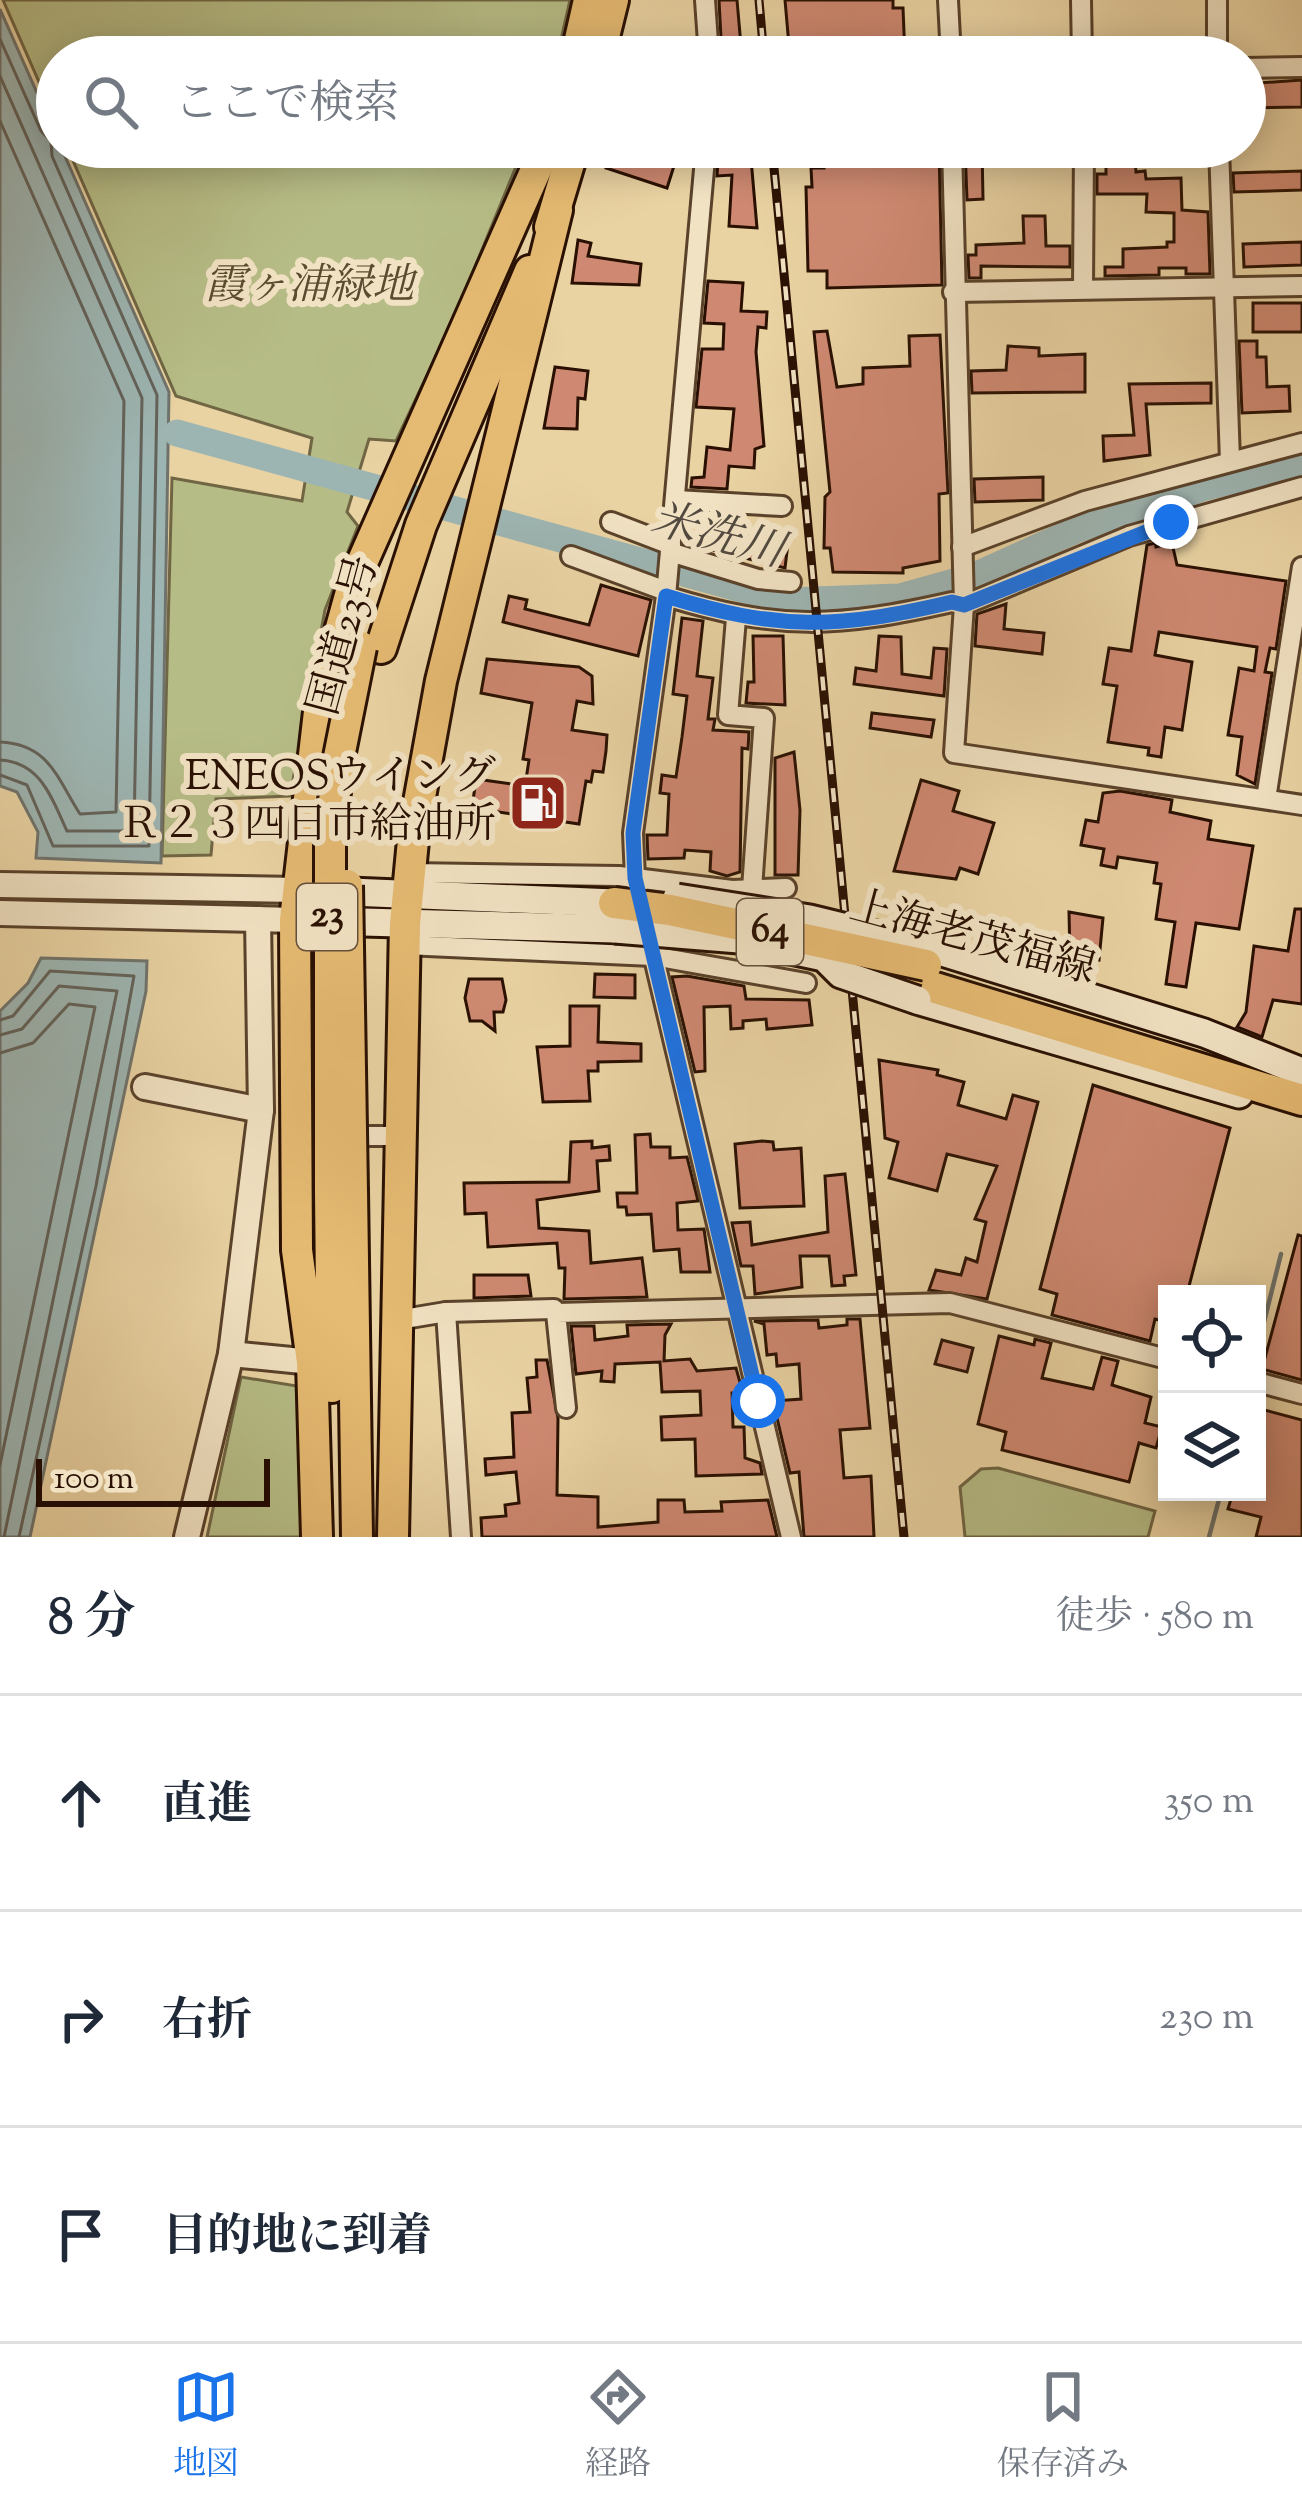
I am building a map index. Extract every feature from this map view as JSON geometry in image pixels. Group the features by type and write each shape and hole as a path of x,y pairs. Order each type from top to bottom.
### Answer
{"main road":[{"path":"581,36 590,0"},
{"path":"604,36 613,0"},
{"path":"423,465 541,168"},
{"name":"国道23号","path":"334,1537 347,879 371,647 400,522 423,465 557,210 568,168"},
{"path":"392,1537 407,909 441,681 557,210"},
{"path":"317,1537 312,1362 298,1250 297,905 309,769 334,639 400,522"},
{"path":"297,905 614,916 824,957"},
{"name":"上海老茂福線","path":"614,916 670,910 924,974 1119,1034 1302,1104"},
{"name":"上海老茂福線","path":"824,957 924,974"},
{"path":"924,974 1204,1034 1302,1077"},
{"path":"924,974 1190,1083 1302,1104"},
{"name":"上海老茂福線","path":"1119,1034 1302,1077"},
{"name":"国道23号","path":"341,1191 357,1537"}],"street":[{"path":"705,0 708,36"},
{"path":"948,0 950,36"},
{"path":"1081,0 1082,36"},
{"path":"1216,0 1217,36"},
{"path":"1266,68 1302,67"},
{"path":"704,168 671,548 635,819 635,878 791,1537"},
{"path":"952,168 963,602 954,753 1302,805"},
{"path":"1084,168 1084,288"},
{"path":"1219,168 1230,460"},
{"path":"953,292 1302,286"},
{"path":"962,552 1085,502 1302,443"},
{"path":"571,556 736,618 806,625 963,602 1129,536 1302,487"},
{"path":"676,500 782,506"},
{"path":"611,522 758,579 791,582"},
{"path":"1266,799 1302,567"},
{"path":"725,964 742,890 764,718 728,715 736,618"},
{"path":"407,909 635,878 742,890 785,888"},
{"path":"2,885 169,889 297,905"},
{"path":"1,913 258,919 297,905"},
{"path":"407,909 653,956 725,964 806,983"},
{"path":"187,1537 231,1354 261,1110 258,919"},
{"path":"145,1087 261,1110"},
{"path":"298,1136 401,1136"},
{"path":"566,1408 556,1312 950,1303 1158,1357"},
{"path":"398,1320 446,1312 554,1309"},
{"path":"446,1312 461,1537"},
{"path":"231,1354 312,1362"},
{"path":"1266,1384 1302,1394"}],"green space":[{"path":"3,0 570,0 562,36 36,36 36,75"},
{"name":"霞ヶ浦緑地","path":"76,168 515,168 454,318 396,441 369,439 347,512 358,526 325,610 290,796 216,799 211,855 162,856 172,478 302,501 312,438 176,396"},
{"path":"241,1377 297,1386 311,1414 310,1537 207,1537"},
{"path":"998,1468 1155,1511 1148,1537 965,1537 960,1487 981,1469"}],"water":[{"path":"0,9 36,91 36,168 70,168 169,392 161,863 36,858 38,832 17,792 0,786"},
{"path":"41,958 147,961 146,991 30,1537 0,1537 0,1011 28,983"}],"building":[{"path":"719,0 737,0 740,36 721,36"},
{"path":"785,0 893,0 893,8 903,8 904,36 788,36"},
{"path":"1302,80 1302,107 1266,108 1266,83"},
{"path":"606,168 673,168 667,188"},
{"path":"718,168 752,168 757,228 729,226 732,175 717,176"},
{"path":"811,168 939,168 942,285 827,288 827,271 808,271 806,187 812,187"},
{"path":"966,168 982,168 983,199 967,200"},
{"path":"1106,168 1136,168 1136,172 1145,171 1146,179 1181,178 1182,210 1208,212 1210,274 1159,268 1159,275 1105,276 1105,267 1123,267 1123,249 1167,247 1167,242 1174,242 1174,213 1146,212 1147,194 1097,194 1097,174 1106,174"},
{"path":"1302,171 1302,190 1234,192 1233,173"},
{"path":"1023,216 1045,216 1046,246 1070,246 1070,267 981,266 981,278 969,278 968,255 976,255 976,245 1024,243"},
{"path":"578,240 591,243 588,256 641,264 639,285 572,283"},
{"path":"1302,242 1302,265 1244,267 1243,244"},
{"path":"708,281 743,283 741,311 767,312 766,328 758,327 756,352 764,446 755,449 754,468 729,466 727,489 691,487 692,478 704,477 707,447 730,450 734,409 696,407 702,349 723,349 724,324 704,323"},
{"path":"1253,303 1302,303 1302,332 1253,332"},
{"path":"827,331 837,387 863,384 863,368 910,366 909,336 940,335 948,493 939,494 940,561 903,568 903,573 833,572 830,548 824,548 825,497 830,492 814,332"},
{"path":"1239,341 1257,341 1257,357 1266,357 1267,387 1289,386 1290,411 1242,413"},
{"path":"1008,346 1039,348 1039,356 1085,354 1085,392 972,393 971,371 1006,370"},
{"path":"555,367 588,371 585,399 578,398 577,429 544,428"},
{"path":"1211,383 1211,403 1146,404 1150,455 1104,461 1103,436 1134,435 1129,384"},
{"path":"1043,477 1043,500 975,502 974,479"},
{"path":"704,530 788,543 785,568 700,547"},
{"path":"1155,543 1156,547 1172,543 1177,565 1286,581 1276,649 1270,648 1265,672 1272,673 1255,784 1237,775 1242,737 1228,735 1239,668 1254,671 1257,647 1159,632 1155,655 1192,662 1182,730 1165,727 1161,757 1148,755 1149,748 1108,742 1117,686 1103,684 1109,648 1131,651 1147,545"},
{"path":"601,585 651,600 638,656 503,622 509,596 527,600 525,609 589,625"},
{"path":"1006,604 1004,629 1044,633 1042,654 975,646 977,614"},
{"path":"682,618 703,621 697,676 713,678 708,719 715,719 713,730 749,732 748,749 742,748 740,872 727,876 710,871 711,852 685,850 684,858 648,859 647,835 667,835 669,794 660,793 662,775 676,777 682,737 687,696 673,694"},
{"path":"753,636 783,636 785,705 746,703 748,682 754,682"},
{"path":"879,636 901,637 902,674 931,678 934,648 947,649 944,696 854,684 856,668 876,671"},
{"path":"487,659 579,667 592,676 593,704 577,701 572,730 607,735 606,751 603,772 593,771 591,782 586,781 579,824 472,808 476,779 525,786 529,760 523,759 532,703 481,693"},
{"path":"872,713 934,720 931,737 870,728"},
{"path":"794,752 800,810 798,875 775,875 775,758"},
{"path":"921,780 959,791 953,811 994,823 978,874 960,868 956,879 894,871"},
{"path":"1120,791 1172,800 1170,812 1211,821 1208,839 1253,846 1239,929 1196,923 1186,987 1166,984 1175,922 1156,919 1161,884 1154,883 1157,863 1118,857 1116,868 1101,865 1104,849 1081,845 1086,820 1098,822 1103,793"},
{"path":"1295,909 1302,909 1302,1004 1273,1000 1262,1037 1237,1027 1246,1012 1254,946 1288,951"},
{"path":"1069,912 1103,918 1099,960 1070,956"},
{"path":"595,974 635,975 635,998 594,997"},
{"path":"672,977 744,986 746,999 809,1000 812,1025 767,1029 766,1019 743,1021 743,1028 731,1029 730,1006 704,1007 705,1071 695,1072"},
{"path":"469,979 502,979 506,1000 503,1012 494,1012 495,1031 482,1021 470,1021 465,998"},
{"path":"570,1006 599,1006 598,1042 641,1044 641,1061 598,1062 598,1071 588,1071 590,1101 543,1102 537,1047 570,1046"},
{"path":"879,1060 938,1070 937,1075 964,1082 958,1105 1006,1119 1013,1095 1038,1102 987,1299 929,1290 936,1270 961,1275 966,1258 977,1262 986,1222 975,1219 997,1166 947,1154 937,1191 889,1178 898,1142 885,1138"},
{"path":"1093,1085 1230,1128 1189,1285 1158,1285 1158,1320 1150,1341 1052,1315 1057,1294 1040,1289"},
{"path":"650,1134 651,1147 670,1147 670,1158 687,1157 698,1201 677,1203 678,1230 704,1229 710,1272 681,1272 679,1249 654,1251 651,1214 627,1215 626,1207 618,1207 617,1193 637,1193 635,1135"},
{"path":"592,1141 592,1148 609,1146 610,1160 597,1161 599,1191 537,1200 539,1228 589,1231 591,1263 642,1258 647,1297 564,1299 565,1268 559,1268 557,1243 488,1247 486,1213 465,1214 464,1183 569,1182 571,1142"},
{"path":"773,1142 774,1150 801,1148 804,1206 740,1208 735,1144"},
{"path":"845,1174 856,1275 844,1276 845,1285 832,1286 829,1256 800,1256 802,1287 755,1294 753,1266 741,1266 732,1223 750,1222 752,1245 828,1232 825,1176"},
{"path":"1298,1235 1302,1236 1302,1380 1266,1370 1266,1354"},
{"path":"474,1275 528,1275 531,1296 474,1298"},
{"path":"847,1319 860,1319 870,1428 840,1430 844,1478 871,1476 874,1537 804,1537 799,1472 790,1473 773,1401 801,1399 799,1364 777,1366 776,1354 767,1355 764,1324 754,1321 818,1320 819,1328 847,1325"},
{"path":"671,1324 665,1335 664,1361 690,1359 697,1371 736,1368 743,1393 732,1393 733,1427 744,1427 745,1458 760,1463 762,1474 696,1476 695,1439 662,1440 661,1417 701,1415 700,1391 662,1392 660,1362 615,1364 614,1382 601,1381 602,1371 576,1374 571,1326 594,1326 595,1340 628,1336 627,1325"},
{"path":"999,1336 1034,1345 1035,1339 1051,1343 1042,1378 1093,1389 1102,1357 1118,1361 1112,1385 1151,1397 1145,1423 1158,1426 1158,1441 1156,1448 1139,1443 1129,1482 1002,1450 1006,1432 978,1424"},
{"path":"942,1340 973,1348 967,1372 935,1364"},
{"path":"536,1360 547,1360 558,1418 557,1495 598,1497 598,1527 658,1522 658,1500 684,1500 685,1512 722,1511 721,1502 768,1500 777,1537 482,1537 481,1518 506,1516 505,1505 519,1503 516,1472 486,1475 485,1459 514,1457 512,1413 530,1412 527,1378 537,1377"},
{"path":"1266,1410 1302,1420 1302,1537 1256,1537 1261,1517 1228,1509 1230,1501 1266,1501"}],"waterway":[{"name":"米洗川","path":"177,433 785,601 900,597 972,577 1076,530 1203,488 1302,463"},
{"path":"1266,1314 1281,1254"},
{"path":"1209,1537 1219,1501"}],"railway":[{"path":"759,0 762,36"},
{"path":"774,168 904,1537"}],"place":[{"name":"ENEOSウイング Ｒ２３四日市給油所","path":"538,803"}],"route":[{"path":"758,1401 635,878 633,833 666,596 736,618 788,626 859,621 952,602 964,605 1171,522"}]}
